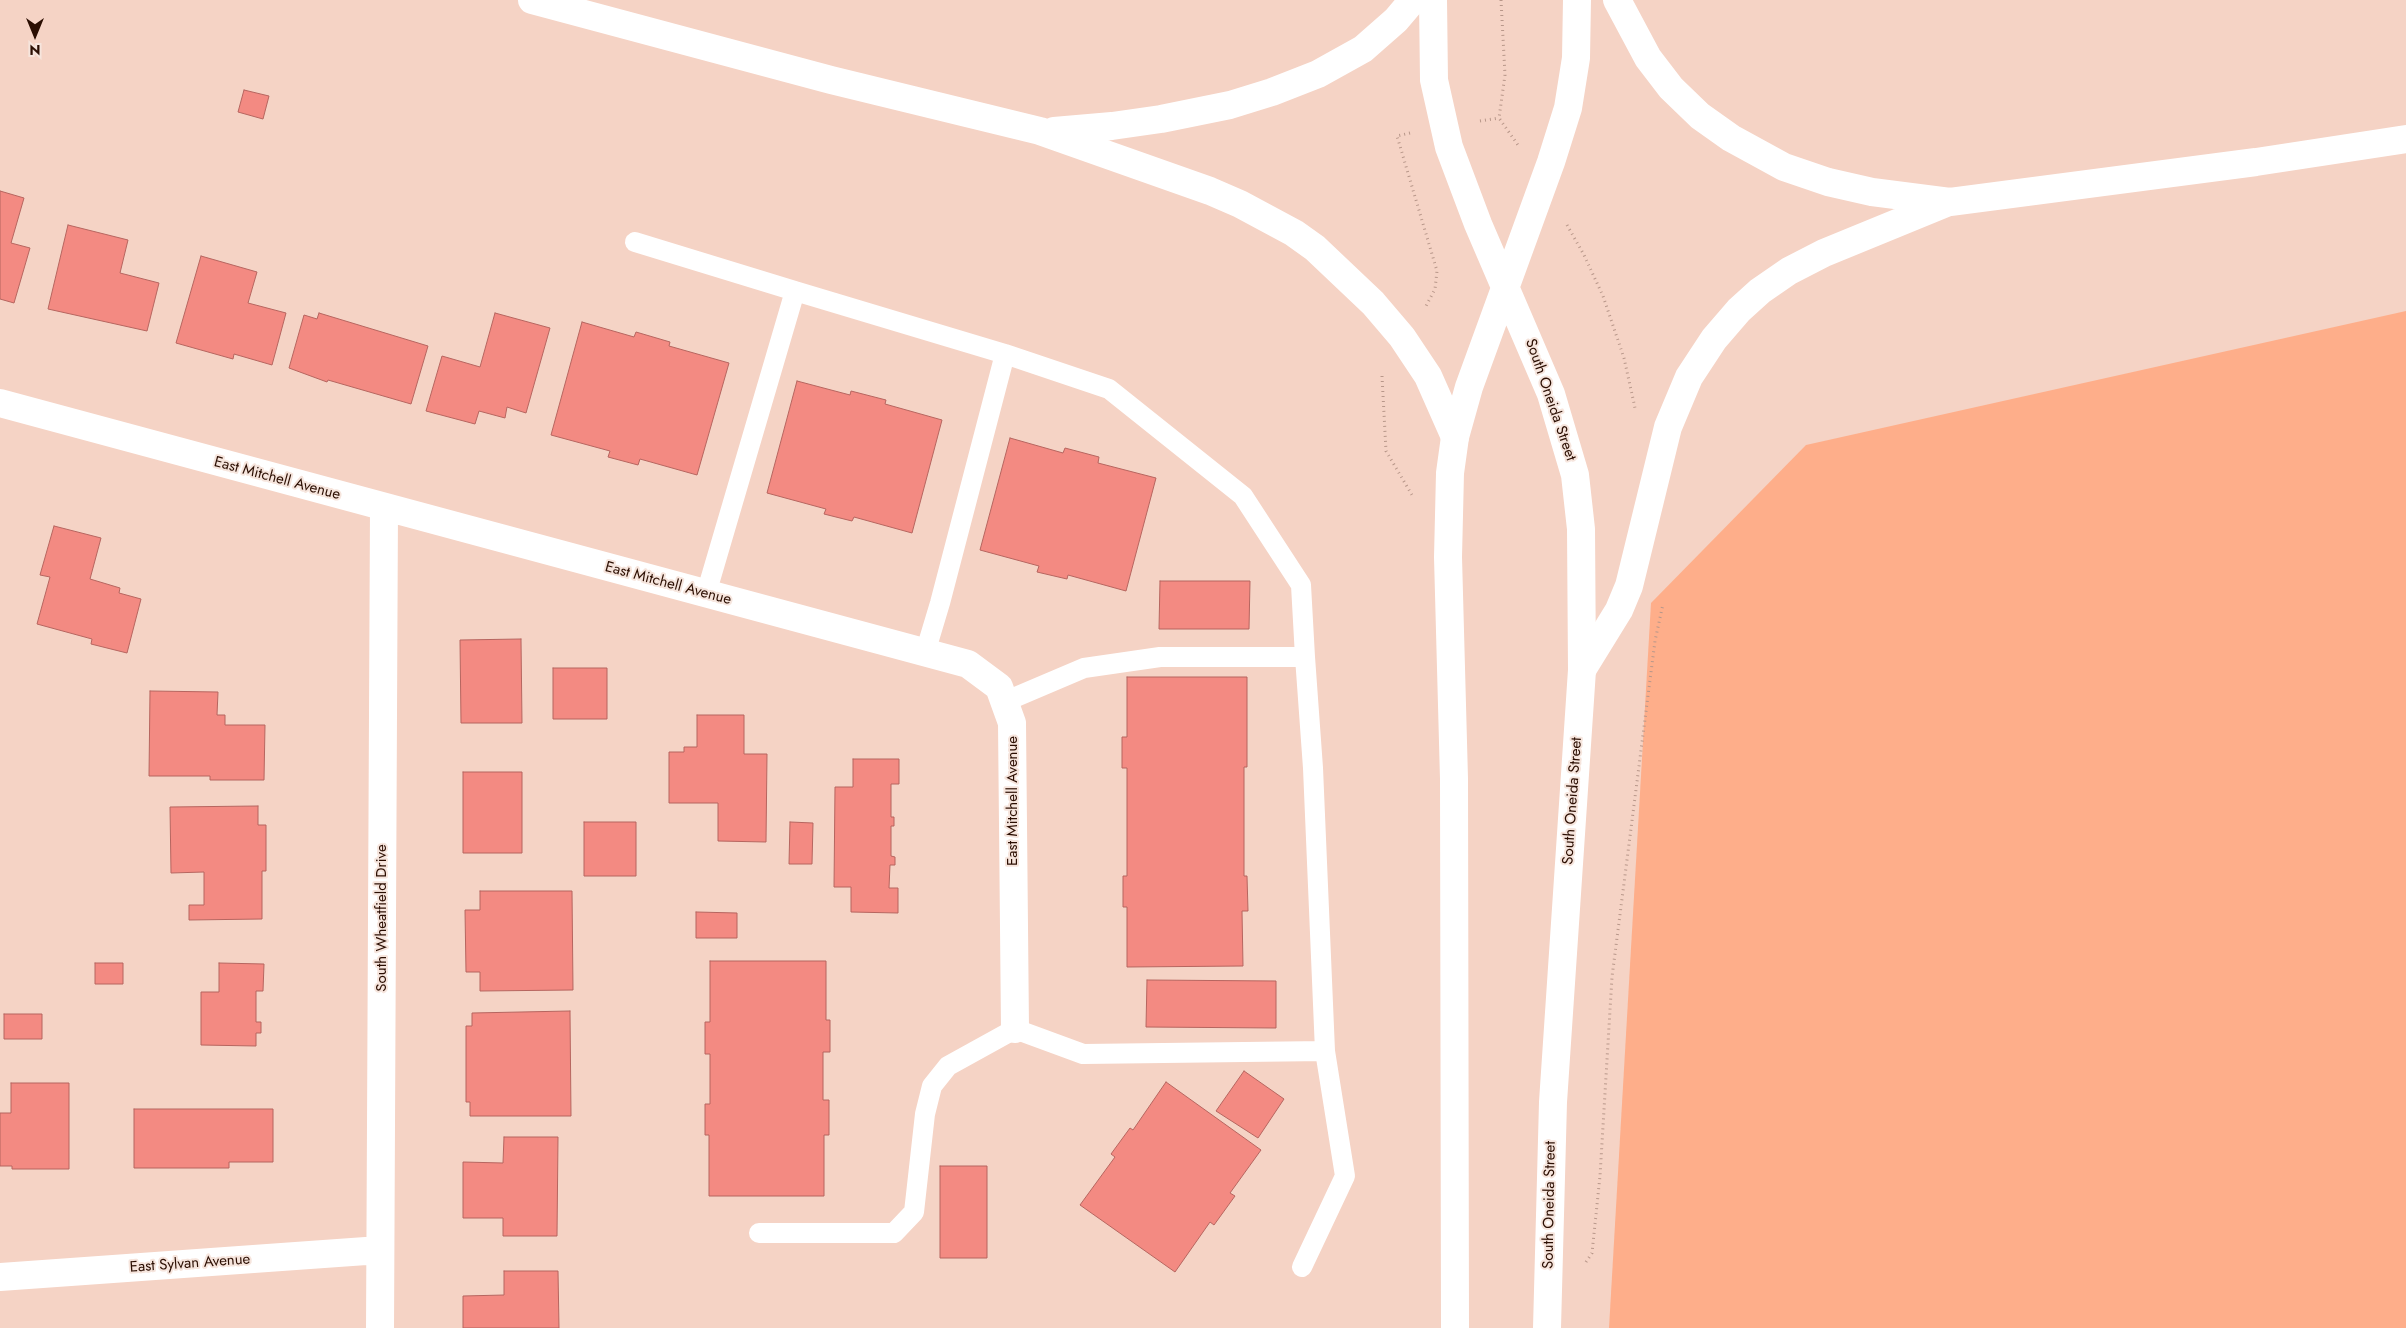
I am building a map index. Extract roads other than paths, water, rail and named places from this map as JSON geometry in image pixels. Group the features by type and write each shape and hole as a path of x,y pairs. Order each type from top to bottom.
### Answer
{"main road":[{"path":"532,0 831,80 1040,131 1225,198 1268,218 1315,248 1356,284 1402,337 1428,376 1455,438"},
{"path":"1040,131 1102,127 1154,120 1230,105 1272,92 1318,74 1363,49 1396,20 1413,0"},
{"name":"South Oneida Street","path":"1433,0 1434,80 1440,114 1454,163 1543,373 1563,431 1575,475 1581,528 1582,670 1553,1102 1547,1328"},
{"path":"1455,1328 1454,779 1448,514 1450,473 1455,438 1469,387 1551,162 1568,108 1576,58 1577,0"},
{"path":"1617,0 1648,58 1670,88 1700,116 1731,138 1784,166 1828,182 1879,193 1950,202"},
{"path":"1582,670 1619,610 1630,586 1668,427 1689,378 1714,339 1754,296 1789,271 1824,253 1950,202 2246,163 2406,139"},
{"name":"East Mitchell Avenue","path":"0,403 968,664 999,687 1012,723 1014,1029"},
{"name":"South Wheatfield Drive","path":"380,1328 384,508"},
{"name":"East Sylvan Avenue","path":"0,1277 380,1250"}],"lane":[{"path":"635,242 1005,354 1109,390 1243,496 1301,585 1313,768 1324,1051 1345,1176 1302,1267"},
{"path":"706,594 795,291"},
{"path":"925,653 940,603 1005,354"},
{"path":"1004,702 1084,668 1160,657 1305,657"},
{"path":"759,1234 894,1233 914,1212 925,1114 932,1086 948,1066 1014,1029 1083,1054 1324,1051"}]}
